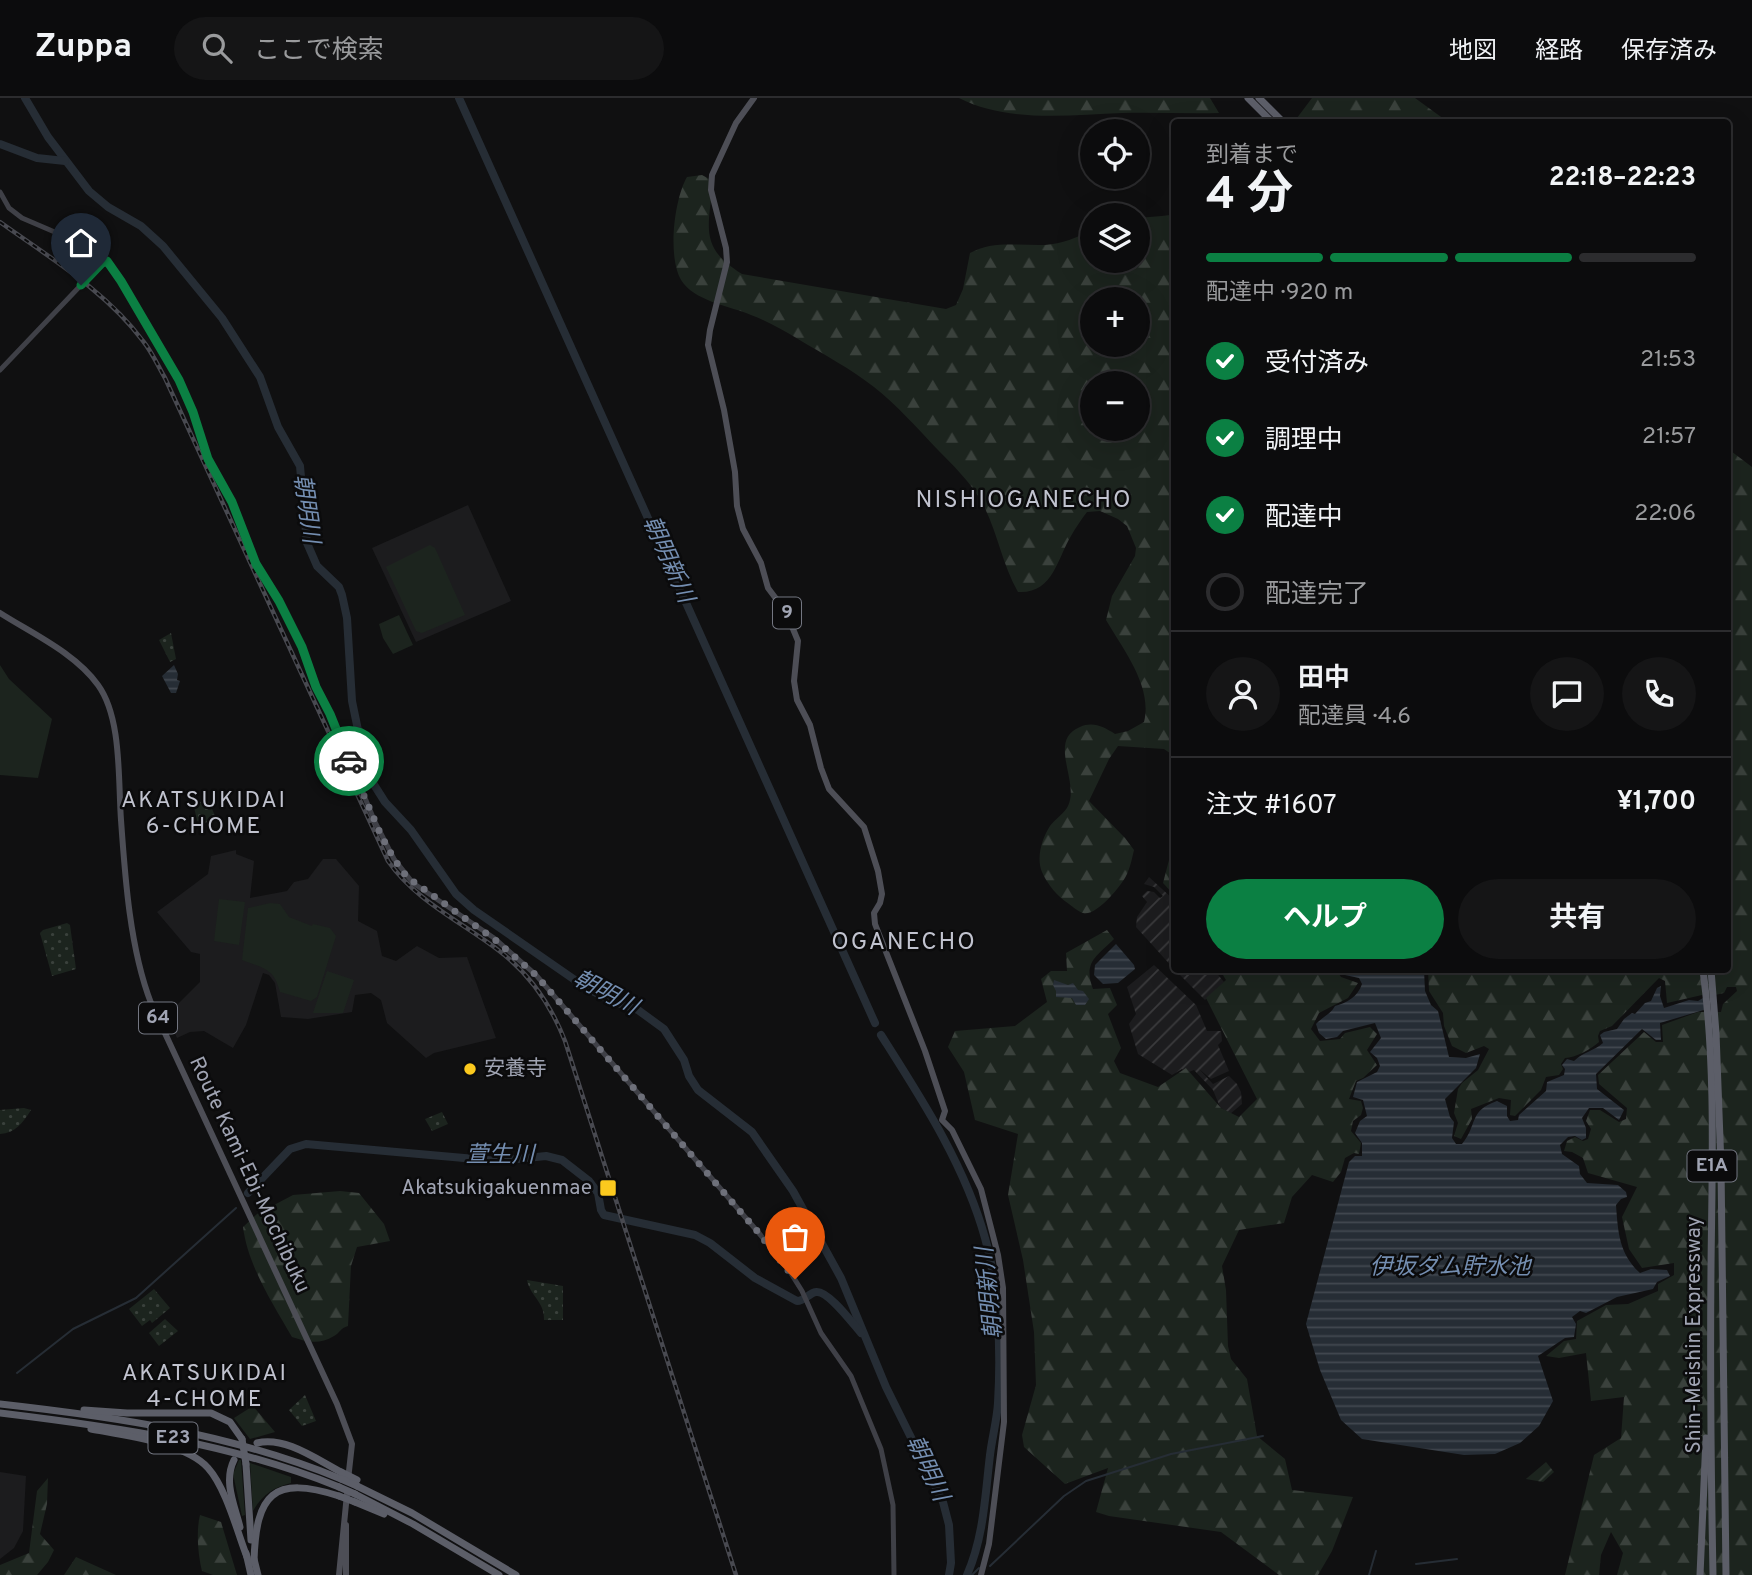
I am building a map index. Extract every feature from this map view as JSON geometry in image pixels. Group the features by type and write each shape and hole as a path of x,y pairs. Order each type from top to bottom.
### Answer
{"highway":[{"path":"1248,98 1269,119"},
{"path":"1259,98 1280,119"},
{"name":"Shin-Meishin Expressway","path":"1707,973 1721,1155 1726,1574"},
{"name":"Shin-Meishin Expressway","path":"1712,1033 1710,1391 1713,1575"},
{"path":"1700,1573 1710,1391"},
{"name":"E23","path":"0,1404 23,1411"},
{"path":"23,1411 211,1413 224,1418 242,1438 246,1464 251,1575"},
{"path":"23,1411 142,1440 197,1458 209,1469 218,1483 258,1575"},
{"name":"E23","path":"0,1413 23,1411 140,1423 214,1437 285,1457 340,1483"},
{"path":"257,1443 271,1440 286,1444 340,1483 403,1508 516,1575"},
{"path":"234,1460 230,1472 230,1486 251,1559"},
{"path":"251,1559 259,1516 274,1495 296,1486 340,1483 499,1575"}],"main road":[{"name":"9","path":"754,98 736,123 712,175 711,190 727,262 708,345 724,410 737,506 743,529 761,563 768,588 786,612 798,641 794,681 797,700 810,725 829,789 861,823 867,836 882,894 874,914 875,924 925,1051 945,1111 942,1120 952,1130 981,1189 998,1255 1004,1321 1004,1422 989,1544 981,1575"},
{"path":"0,192 6,204 16,214 33,224 91,247 107,261 121,281 179,380 193,412 208,459 232,502 256,564 298,638 316,687 330,714 368,807 399,866 413,883 494,939 536,975 787,1267 810,1306 821,1333 851,1376 881,1449 893,1506 894,1575"},
{"path":"0,370 102,263 107,261"},
{"name":"Route Kami-Ebi-Mochibuku","path":"0,613 81,665 107,701 114,728 125,871 143,980 151,1003 350,1436 352,1444 339,1575"},
{"name":"Route Kami-Ebi-Mochibuku","path":"346,1506 346,1575"}],"shaded area":[{"path":"468,505 511,601 416,642 372,548"},
{"path":"236,850 236,854 254,861 250,898 287,891 294,882 308,879 323,859 336,859 359,886 358,921 377,931 382,956 396,961 417,946 439,958 467,957 496,1038 434,1053 426,1058 387,1023 381,1000 371,993 355,995 352,1012 308,1019 281,1017 275,983 269,975 263,973 246,1025 233,1048 204,1031 190,1032 177,1038 167,1015 200,982 200,954 191,952 157,912 208,874 211,856"},
{"path":"1149,877 1171,897 1171,966 1136,927 1137,917 1147,902 1142,896 1147,891 1154,892 1160,898 1163,896 1154,887 1144,884"},
{"path":"1154,965 1196,1005 1207,1031 1221,1031 1222,1041 1218,1045 1229,1071 1211,1079 1199,1069 1213,1084 1229,1076 1237,1084 1242,1104 1230,1114 1220,1107 1213,1090 1194,1070 1186,1073 1182,1069 1172,1075 1138,1054 1129,1024 1136,1014 1127,987"},
{"path":"1178,973 1216,973 1224,982 1205,1000"},
{"path":"0,1472 26,1476 23,1531 14,1548 0,1559"}],"green space":[{"path":"959,98 1210,98 1219,113 1039,116 998,111"},
{"path":"1312,98 1415,98 1444,119 1296,119"},
{"path":"702,175 713,181 709,224 712,245 718,255 742,274 946,309 956,305 963,289 970,253 988,246 1045,245 1080,236 1080,273 1150,273 1150,217 1171,215 1171,754 1164,749 1118,746 1109,759 1089,801 1134,850 1123,881 1108,900 1094,910 1081,912 1057,894 1042,872 1040,854 1047,831 1067,809 1071,796 1065,751 1066,741 1071,733 1080,727 1094,725 1115,734 1128,731 1144,722 1146,709 1140,682 1106,620 1112,596 1135,556 1136,548 1127,526 1100,511 1087,512 1046,581 1030,591 1018,592 986,510 976,492 891,401 856,374 787,332 757,317 706,299 684,284 678,274 674,247 679,200 687,177"},
{"path":"1731,451 1752,467 1752,1575 1617,1575 1623,1553 1611,1532 1601,1555 1599,1575 1565,1575 1594,1455 1621,1438 1624,1397 1591,1401 1586,1353 1559,1358 1546,1356 1564,1341 1576,1339 1577,1321 1606,1305 1628,1304 1658,1291 1658,1284 1674,1275 1674,1263 1642,1268 1629,1249 1622,1217 1637,1187 1588,1173 1583,1158 1564,1151 1567,1141 1575,1137 1583,1141 1588,1139 1591,1129 1586,1121 1590,1110 1600,1110 1619,1122 1626,1119 1627,1108 1599,1084 1598,1075 1644,1032 1656,1042 1663,1042 1662,1025 1698,1012 1721,1012 1723,1004 1737,991 1736,987 1727,987 1724,993 1667,1003 1665,981 1659,978 1612,1026 1600,1031 1599,1042 1583,1053 1565,1058 1559,1075 1546,1077 1541,1090 1515,1116 1510,1115 1511,1100 1499,1098 1471,1109 1472,1119 1461,1139 1454,1136 1458,1123 1454,1113 1458,1089 1478,1070 1489,1049 1484,1046 1466,1053 1452,1046 1444,1026 1443,1013 1429,991 1428,973 1731,973"},
{"path":"430,545 435,548 465,615 422,633 416,631 386,567"},
{"path":"399,615 413,645 393,654 383,638 379,624"},
{"path":"171,633 176,659 170,662 159,640"},
{"path":"0,665 9,679 52,719 38,778 0,775"},
{"path":"209,802 215,821 198,824 193,803"},
{"path":"1171,857 1171,892 1163,883"},
{"path":"219,899 245,902 239,945 214,941"},
{"path":"270,903 280,904 289,917 312,926 330,928 336,936 317,997 311,1001 280,992 271,973 242,960 248,908"},
{"path":"67,923 70,925 76,969 52,976 40,933"},
{"path":"1107,930 1114,939 1093,961 1090,980 1093,989 1110,988 1117,1005 1108,1014 1121,1048 1114,1061 1120,1073 1158,1087 1186,1068 1221,1108 1239,1117 1257,1099 1206,998 1226,980 1222,973 1338,973 1341,977 1358,983 1348,998 1319,1013 1311,1029 1320,1041 1340,1039 1345,1033 1370,1027 1377,1034 1367,1050 1377,1065 1356,1081 1349,1099 1361,1101 1363,1108 1361,1115 1353,1121 1351,1131 1361,1143 1359,1154 1354,1153 1345,1158 1341,1172 1333,1182 1312,1175 1292,1197 1284,1223 1239,1230 1222,1266 1226,1290 1228,1346 1231,1359 1247,1379 1257,1436 1285,1459 1292,1490 1353,1497 1332,1551 1318,1575 1279,1575 1221,1532 1096,1512 1108,1468 1065,1484 1024,1447 1022,1435 1036,1385 1034,1332 1023,1260 1008,1195 1018,1134 975,1120 964,1072 948,1047 955,1031 1015,1026 1047,1002 1041,979 1051,971 1067,971 1066,953"},
{"path":"327,971 354,980 343,1013 313,1013"},
{"path":"0,1110 31,1110 22,1123 10,1132 0,1134"},
{"path":"442,1112 448,1124 432,1131 425,1119"},
{"path":"340,1191 359,1193 384,1224 390,1241 357,1247 351,1266 348,1326 323,1341 313,1342 292,1337 256,1270 243,1227 257,1214 293,1195"},
{"path":"527,1280 563,1286 563,1320 544,1320 542,1308"},
{"path":"154,1289 170,1308 152,1323 150,1320 142,1326 129,1309"},
{"path":"165,1319 178,1331 159,1346 149,1333"},
{"path":"305,1395 316,1421 302,1426 289,1410"},
{"path":"253,1406 275,1432 250,1439 234,1418"},
{"path":"239,1460 245,1515 242,1516 233,1474"},
{"path":"1546,1462 1554,1472 1543,1482 1526,1479"},
{"path":"250,1463 291,1477 291,1483 269,1492 253,1511"},
{"path":"48,1478 47,1504 40,1534 54,1550 37,1575 0,1575 0,1565 29,1553 37,1491"},
{"path":"200,1515 221,1522 237,1575 213,1575 202,1571 198,1543"},
{"path":"76,1557 116,1575 64,1575"}],"water":[{"path":"174,665 178,674 177,680 180,681 176,693 171,693 162,676"},
{"path":"1116,944 1135,969 1118,983 1103,984 1094,975 1095,965"},
{"name":"伊坂ダム貯水池","path":"1343,973 1424,973 1425,991 1431,1005 1438,1011 1449,1057 1466,1058 1480,1054 1476,1068 1445,1099 1454,1122 1452,1138 1456,1144 1462,1144 1467,1137 1477,1114 1497,1101 1507,1106 1510,1121 1518,1120 1519,1115 1546,1091 1547,1082 1564,1075 1565,1069 1562,1065 1567,1059 1574,1061 1603,1043 1600,1035 1617,1029 1624,1019 1651,1001 1657,988 1661,986 1660,996 1664,1008 1703,998 1707,1009 1660,1023 1661,1040 1656,1040 1642,1029 1596,1074 1597,1089 1624,1110 1619,1120 1603,1108 1589,1108 1582,1118 1586,1138 1582,1140 1575,1136 1568,1137 1560,1145 1562,1154 1579,1166 1580,1174 1587,1183 1618,1185 1626,1192 1627,1197 1616,1205 1621,1242 1633,1266 1640,1273 1651,1269 1667,1270 1670,1276 1657,1282 1653,1289 1617,1297 1586,1313 1580,1311 1572,1317 1576,1324 1574,1337 1565,1338 1538,1356 1553,1401 1539,1426 1520,1443 1495,1454 1464,1455 1362,1439 1341,1420 1320,1370 1306,1324 1349,1162 1355,1156 1362,1156 1362,1143 1355,1133 1360,1121 1367,1116 1363,1100 1353,1097 1357,1082 1377,1072 1380,1066 1377,1058 1370,1052 1381,1038 1375,1023 1343,1031 1337,1037 1326,1039 1319,1033 1316,1024 1335,1006 1355,996 1360,989 1362,984 1359,978"},
{"path":"1054,980 1068,985 1073,983 1078,990 1083,991 1089,999 1085,1005 1076,1005 1072,998 1056,997"}],"waterway":[{"name":"朝明川","path":"25,98 48,137 89,191 108,207 141,226 163,246 222,318 260,377 278,427 300,466 307,543 317,566 339,587 342,595 347,618 359,761 385,802 411,830 456,894 474,910 585,987 609,1000 638,1010 664,1029 684,1060 689,1076 698,1090 752,1132 793,1191 841,1278 886,1387 943,1502 949,1525 949,1575"},
{"name":"朝明新川","path":"459,98 875,1023"},
{"path":"0,144 37,158 65,161"},
{"name":"朝明新川","path":"881,1035 954,1158 976,1211 990,1257 996,1298 999,1384 980,1531 967,1575"},
{"name":"萱生川","path":"248,1193 290,1149 306,1144 498,1161 546,1156 562,1160 589,1181 598,1193 604,1215 695,1235 710,1243 755,1278 797,1301 816,1292 827,1296 861,1333"},
{"path":"17,1373 73,1329 136,1298 236,1208"},
{"path":"990,1566 1064,1496 1086,1481 1171,1454 1263,1436"},
{"path":"1369,1575 1376,1551"},
{"path":"1416,1564 1457,1559"},
{"path":"972,1575 979,1568"}],"railway":[{"path":"0,222 95,291 146,345 165,378 388,861 425,899 484,939 520,969 553,1015 565,1041 736,1575"}],"way so far":[{"path":"349,761 381,835 407,877 505,947 536,975 758,1232 795,1279"}],"place":[{"name":"安養寺","path":"470,1069"},
{"name":"Akatsukigakuenmae","path":"608,1188"}],"district":[{"name":"NISHIOGANECHO","path":"1024,501"},
{"name":"AKATSUKIDAI 6-CHOME","path":"204,814"},
{"name":"OGANECHO","path":"904,943"},
{"name":"AKATSUKIDAI 4-CHOME","path":"205,1387"}],"route":[{"path":"81,285 107,261 179,380 193,412 208,459 232,502 256,564 279,601 302,647 316,687 349,761"}]}
